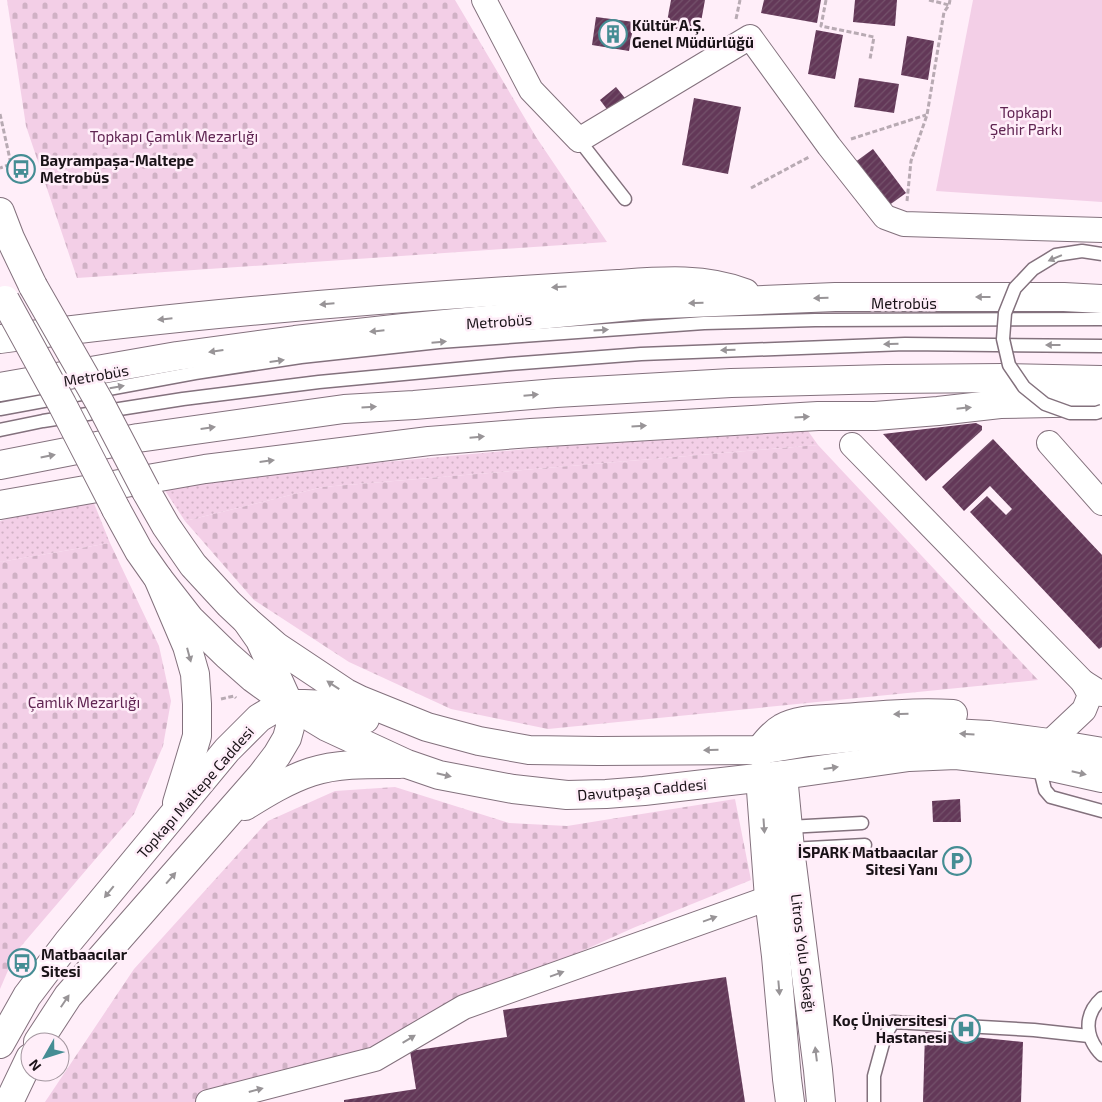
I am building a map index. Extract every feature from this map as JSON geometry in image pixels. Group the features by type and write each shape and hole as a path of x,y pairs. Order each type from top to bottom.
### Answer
{"main road":[{"path":"0,212 10,238 34,286 166,526 194,565 246,620 260,640 289,704 290,727 287,738 278,755 68,996 45,1032"},
{"path":"0,339 261,310 660,281 704,282 730,287 762,300"},
{"path":"2,295 139,551 158,578 187,646 194,674 198,704 197,736 174,814"},
{"path":"0,387 177,356 295,340 642,305 836,297 1064,297 1102,299"},
{"path":"0,465 138,438 344,409 556,393 740,382 1003,378 1102,380"},
{"path":"0,505 205,469 429,441 818,416 875,416 1000,404 1102,402"},
{"name":"Davutpaşa Caddesi","path":"158,578 190,619 253,678 289,704 327,727 407,764 439,775 513,789 567,795 606,794 772,776 909,757 1102,752"},
{"name":"Davutpaşa Caddesi","path":"246,620 277,647 338,688 360,700 427,727 479,741 529,750 599,751 771,748 865,736 934,732 989,735 1046,754 1102,778"},
{"path":"289,704 338,707 410,737 453,749 469,752 529,750"},
{"name":"Topkapı Maltepe Caddesi","path":"0,1044 27,996 68,942 227,750 259,718 274,709 289,704"},
{"path":"771,748 772,776"},
{"path":"224,818 284,783 312,771 335,767 407,764"},
{"name":"Litros Yolu Sokağı","path":"772,776 789,838 821,1102"},
{"name":"Litros Yolu Sokağı","path":"772,776 770,898 790,1102"},
{"path":"8,1102 20,1078"}],"street":[{"path":"484,0 530,90 579,140 750,38 829,146 885,217 904,224 1102,230"},
{"path":"852,444 1093,688 1084,710 1046,754"},
{"path":"1049,444 1102,503"},
{"path":"208,1102 375,1059 464,1007 770,898"}],"lane":[{"path":"579,140 625,199"},
{"path":"1102,254 1082,251 1056,256 1033,268 1016,288 1012,296 1005,313 1003,339 1010,365 1024,387 1045,404 1070,413 1102,412"},
{"name":"Metrobüs","path":"0,409 195,373 301,357 439,342 704,323 825,320 1102,319"},
{"path":"0,430 43,421 192,398 319,382 528,362 695,351 905,344 1102,346"},
{"path":"1046,754 1042,778 1045,790 1051,797 1102,811"},
{"path":"789,838 862,823"},
{"path":"789,838 865,845"},
{"path":"1101,997 1094,1007 1088,1026 1089,1036 1095,1048 1102,1055"},
{"path":"874,1102 874,1076 885,1036 893,1022 1024,1029 1089,1036"}],"path":[{"path":"826,0 821,26 874,36 870,60"},
{"path":"928,0 949,5"},
{"path":"904,224 911,161 927,115 944,12 950,0"},
{"path":"0,114 11,164 0,168"}],"green space":[{"name":"Topkapı Çamlık Mezarlığı","path":"7,0 455,0 536,137 607,242 77,278 26,126"},
{"name":"Topkapı Şehir Parkı","path":"973,0 1102,0 1102,202 936,191"},
{"path":"808,431 818,445 323,487 185,521 164,489 254,474 559,446"},
{"path":"818,445 1038,680 548,729 451,709 349,662 254,600 185,521 323,487"},
{"path":"93,501 110,543 0,562 0,521"},
{"name":"Çamlık Mezarlığı","path":"110,543 159,646 171,701 163,746 134,814 16,952 0,989 0,562"},
{"path":"395,787 509,823 567,826 735,799 751,880 633,928 354,1054 233,1102 45,1102 58,1082 70,1082 70,1065 134,969 268,821 335,791"}],"building":[{"name":"Kültür A.Ş. Genel Müdürlüğü","path":"671,0 705,0 699,33 666,27"},
{"path":"764,0 821,0 817,23 761,13"},
{"path":"855,0 897,0 895,26 853,22"},
{"name":"Kültür A.Ş. Genel Müdürlüğü","path":"596,17 634,22 629,51 592,45"},
{"path":"816,30 843,35 835,79 808,74"},
{"path":"907,36 934,41 928,80 901,75"},
{"path":"859,78 899,84 894,113 854,107"},
{"path":"616,87 629,103 612,116 600,100"},
{"path":"694,98 741,107 728,174 682,165"},
{"path":"873,149 906,193 888,206 854,163"},
{"path":"976,423 982,426 982,430 926,481 883,434"},
{"path":"993,439 1102,555 1102,647 1099,649 970,512 987,496 1006,515 1012,509 990,486 964,511 942,487"},
{"path":"960,799 961,822 933,822 932,801"},
{"path":"726,977 745,1102 344,1102 344,1100 416,1089 410,1051 507,1037 503,1010"},
{"path":"925,1032 1023,1042 1021,1102 923,1102"}],"place":[{"name":"Kültür A.Ş. Genel Müdürlüğü","path":"613,34"},
{"name":"Bayrampaşa-Maltepe Metrobüs","path":"21,169"},
{"name":"İSPARK Matbaacılar Sitesi Yanı","path":"957,861"},
{"name":"Matbaacılar Sitesi","path":"22,963"},
{"name":"Koç Üniversitesi Hastanesi","path":"966,1029"}]}
